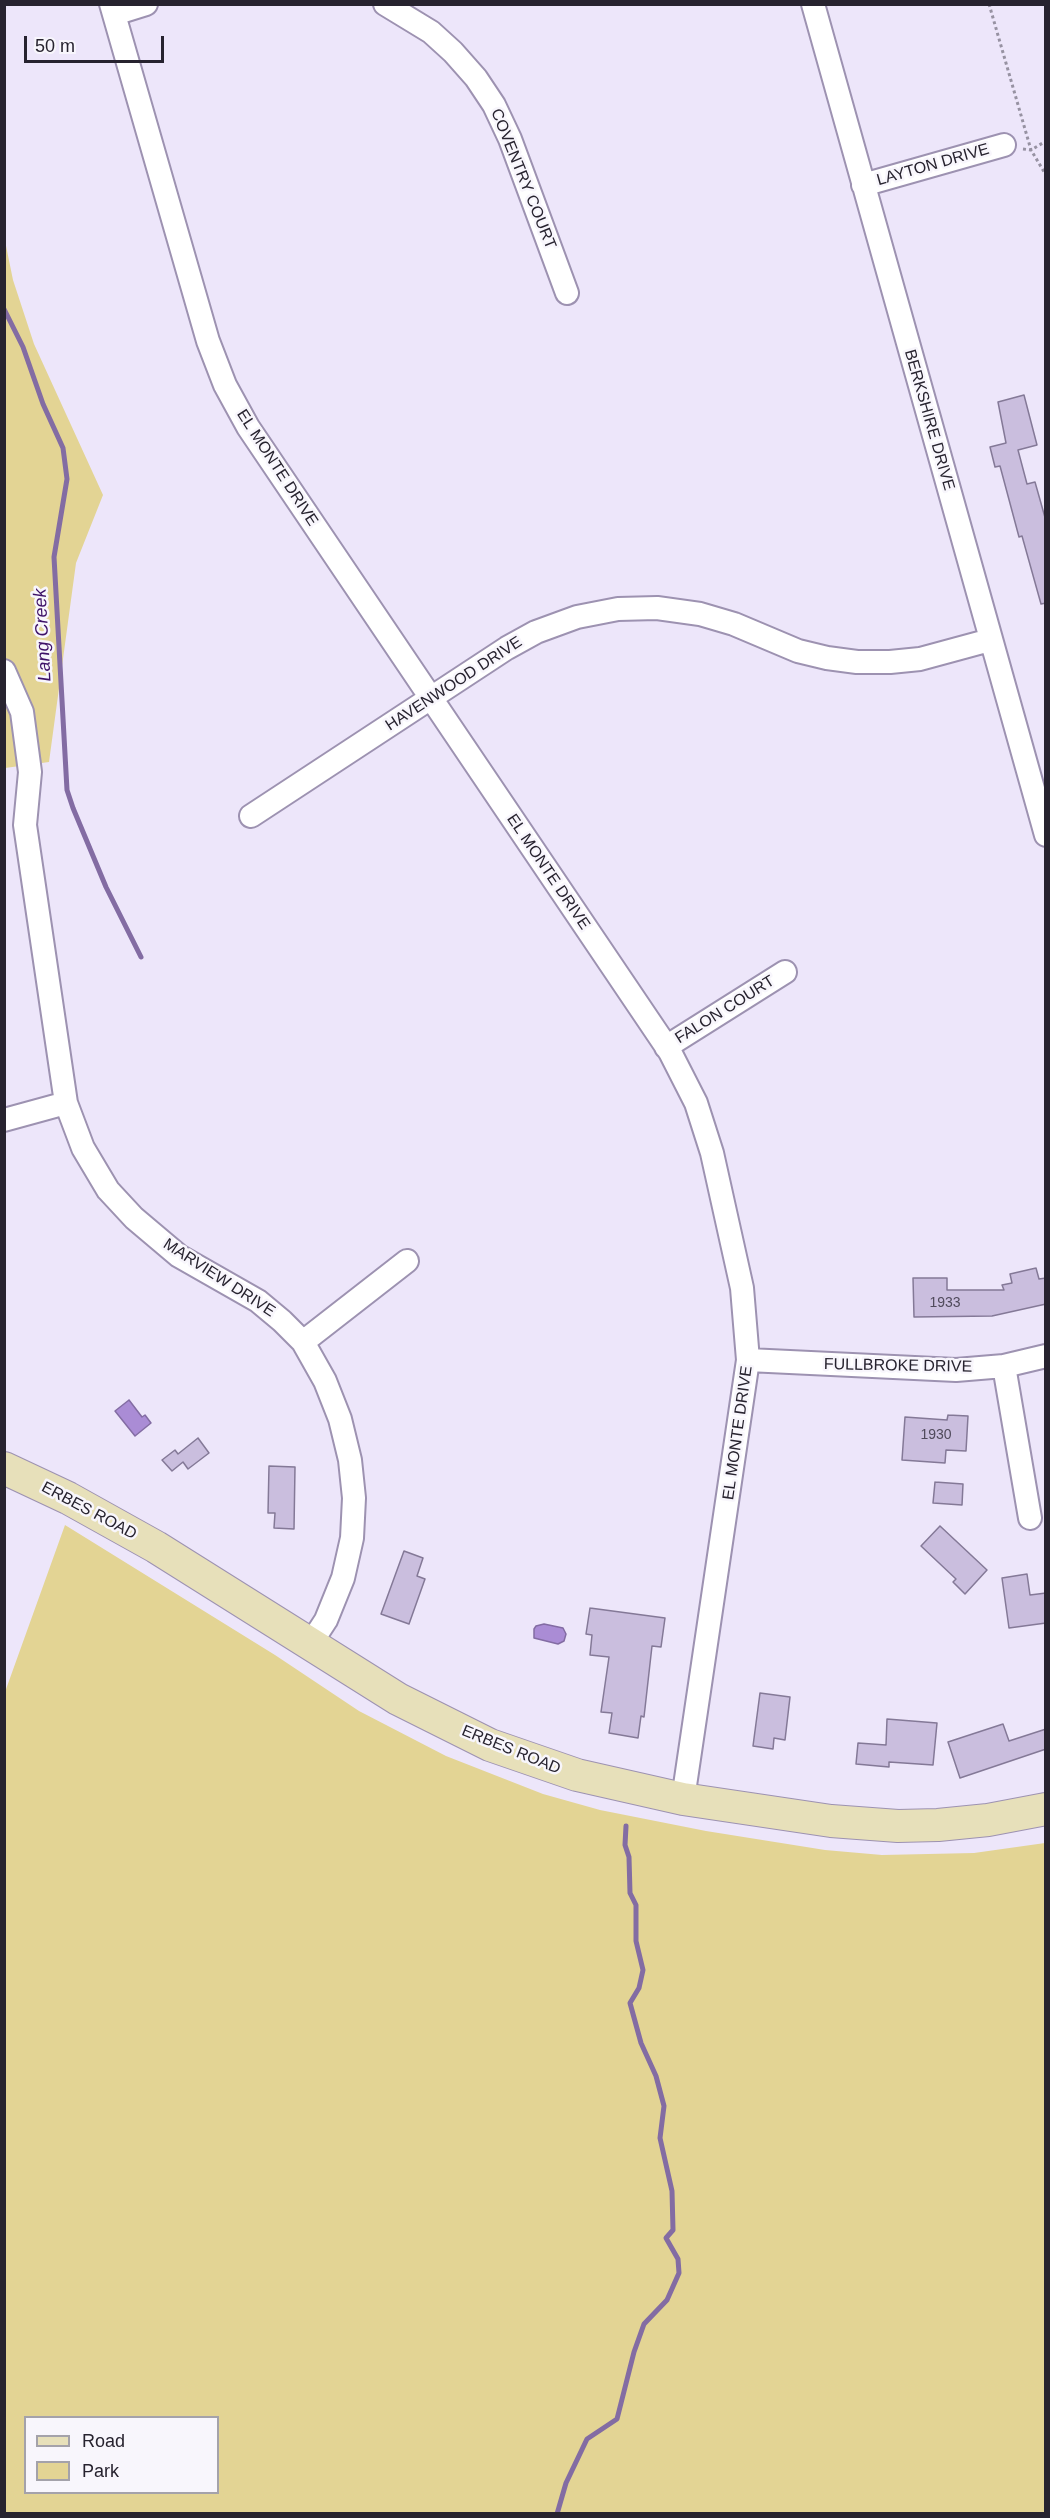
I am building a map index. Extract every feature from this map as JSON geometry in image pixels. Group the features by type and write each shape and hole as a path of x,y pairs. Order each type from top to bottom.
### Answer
{"main road":[{"name":"ERBES ROAD","path":"4,1468 68,1498 156,1547 398,1700 490,1745 577,1776 683,1799 831,1821 898,1826 988,1820 1046,1809"}],"street":[{"path":"112,9 146,4"},
{"name":"COVENTRY COURT","path":"386,4 431,32 453,52 476,78 494,105 510,139 567,293"},
{"name":"BERKSHIRE DRIVE","path":"813,4 1046,835"},
{"name":"EL MONTE DRIVE","path":"112,9 208,340 225,385 248,427 666,1047 696,1103 712,1153 742,1288 748,1360 683,1799"},
{"name":"LAYTON DRIVE","path":"863,185 1004,145"},
{"name":"HAVENWOOD DRIVE","path":"251,816 507,648 536,632 577,617 618,609 657,608 700,614 734,624 798,651 857,662 920,659 990,640"},
{"name":"MARVIEW DRIVE","path":"4,671 22,712 30,772 25,825 66,1103 83,1148 108,1190 134,1218 179,1256 258,1301 303,1342 325,1381 340,1419 350,1460 354,1498 352,1538 343,1578 326,1620 311,1643"},
{"name":"FALON COURT","path":"666,1047 785,972"},
{"path":"4,1120 66,1103"},
{"path":"303,1342 407,1261"},
{"name":"FULLBROKE DRIVE","path":"748,1360 956,1370 1004,1366 1046,1356"},
{"path":"1004,1366 1030,1518"}],"path":[{"path":"988,4 1031,150 1046,175"}],"green space":[{"path":"4,236 13,280 34,344 103,495 76,563 49,762 5,768"},
{"path":"65,1525 275,1655 359,1711 446,1756 543,1794 600,1810 706,1831 825,1850 882,1855 974,1853 1045,1843 1045,2513 5,2513 5,1692"}],"shaded area":[{"path":"129,1400 142,1417 145,1415 151,1423 135,1436 115,1411"},
{"path":"544,1624 563,1628 566,1634 564,1641 558,1644 534,1638 536,1626"}],"building":[{"path":"1024,395 1037,445 1018,450 1027,484 1035,482 1046,521 1046,603 1041,604 1022,536 1019,537 1000,466 995,467 990,447 1006,443 998,402"},
{"path":"1036,1268 1039,1279 1046,1278 1046,1304 992,1316 914,1317 913,1278 947,1278 947,1290 1004,1290 1002,1285 1012,1283 1010,1274"},
{"path":"948,1415 968,1416 966,1451 946,1450 945,1463 902,1460 905,1417 947,1420"},
{"path":"198,1438 209,1453 188,1469 183,1462 172,1471 162,1460 175,1450 178,1454"},
{"path":"269,1466 295,1467 294,1529 274,1528 275,1513 268,1513"},
{"path":"935,1482 963,1484 962,1505 933,1503"},
{"path":"940,1526 987,1570 965,1594 953,1582 956,1579 921,1546"},
{"path":"404,1551 423,1558 417,1576 425,1579 409,1624 381,1614"},
{"path":"1027,1574 1030,1595 1046,1593 1046,1623 1009,1628 1002,1578"},
{"path":"590,1608 665,1618 661,1647 652,1646 644,1717 641,1716 638,1738 609,1733 612,1713 601,1712 609,1657 590,1655 592,1635 586,1634"},
{"path":"760,1693 790,1697 785,1740 774,1738 773,1749 753,1746"},
{"path":"887,1719 937,1723 933,1765 889,1762 889,1767 856,1764 858,1743 886,1745"},
{"path":"1003,1724 1009,1741 1046,1729 1046,1749 960,1778 948,1742"}],"waterway":[{"name":"Lang Creek","path":"4,309 23,347 43,404 63,448 67,479 54,557 67,790 106,887 141,957"},
{"path":"557,2514 566,2483 587,2439 617,2419 634,2352 644,2324 667,2300 679,2273 678,2259 666,2238 673,2230 672,2191 660,2138 664,2106 656,2076 641,2043 630,2003 639,1988 643,1970 636,1941 636,1905 630,1893 629,1857 625,1845 626,1826"}]}
